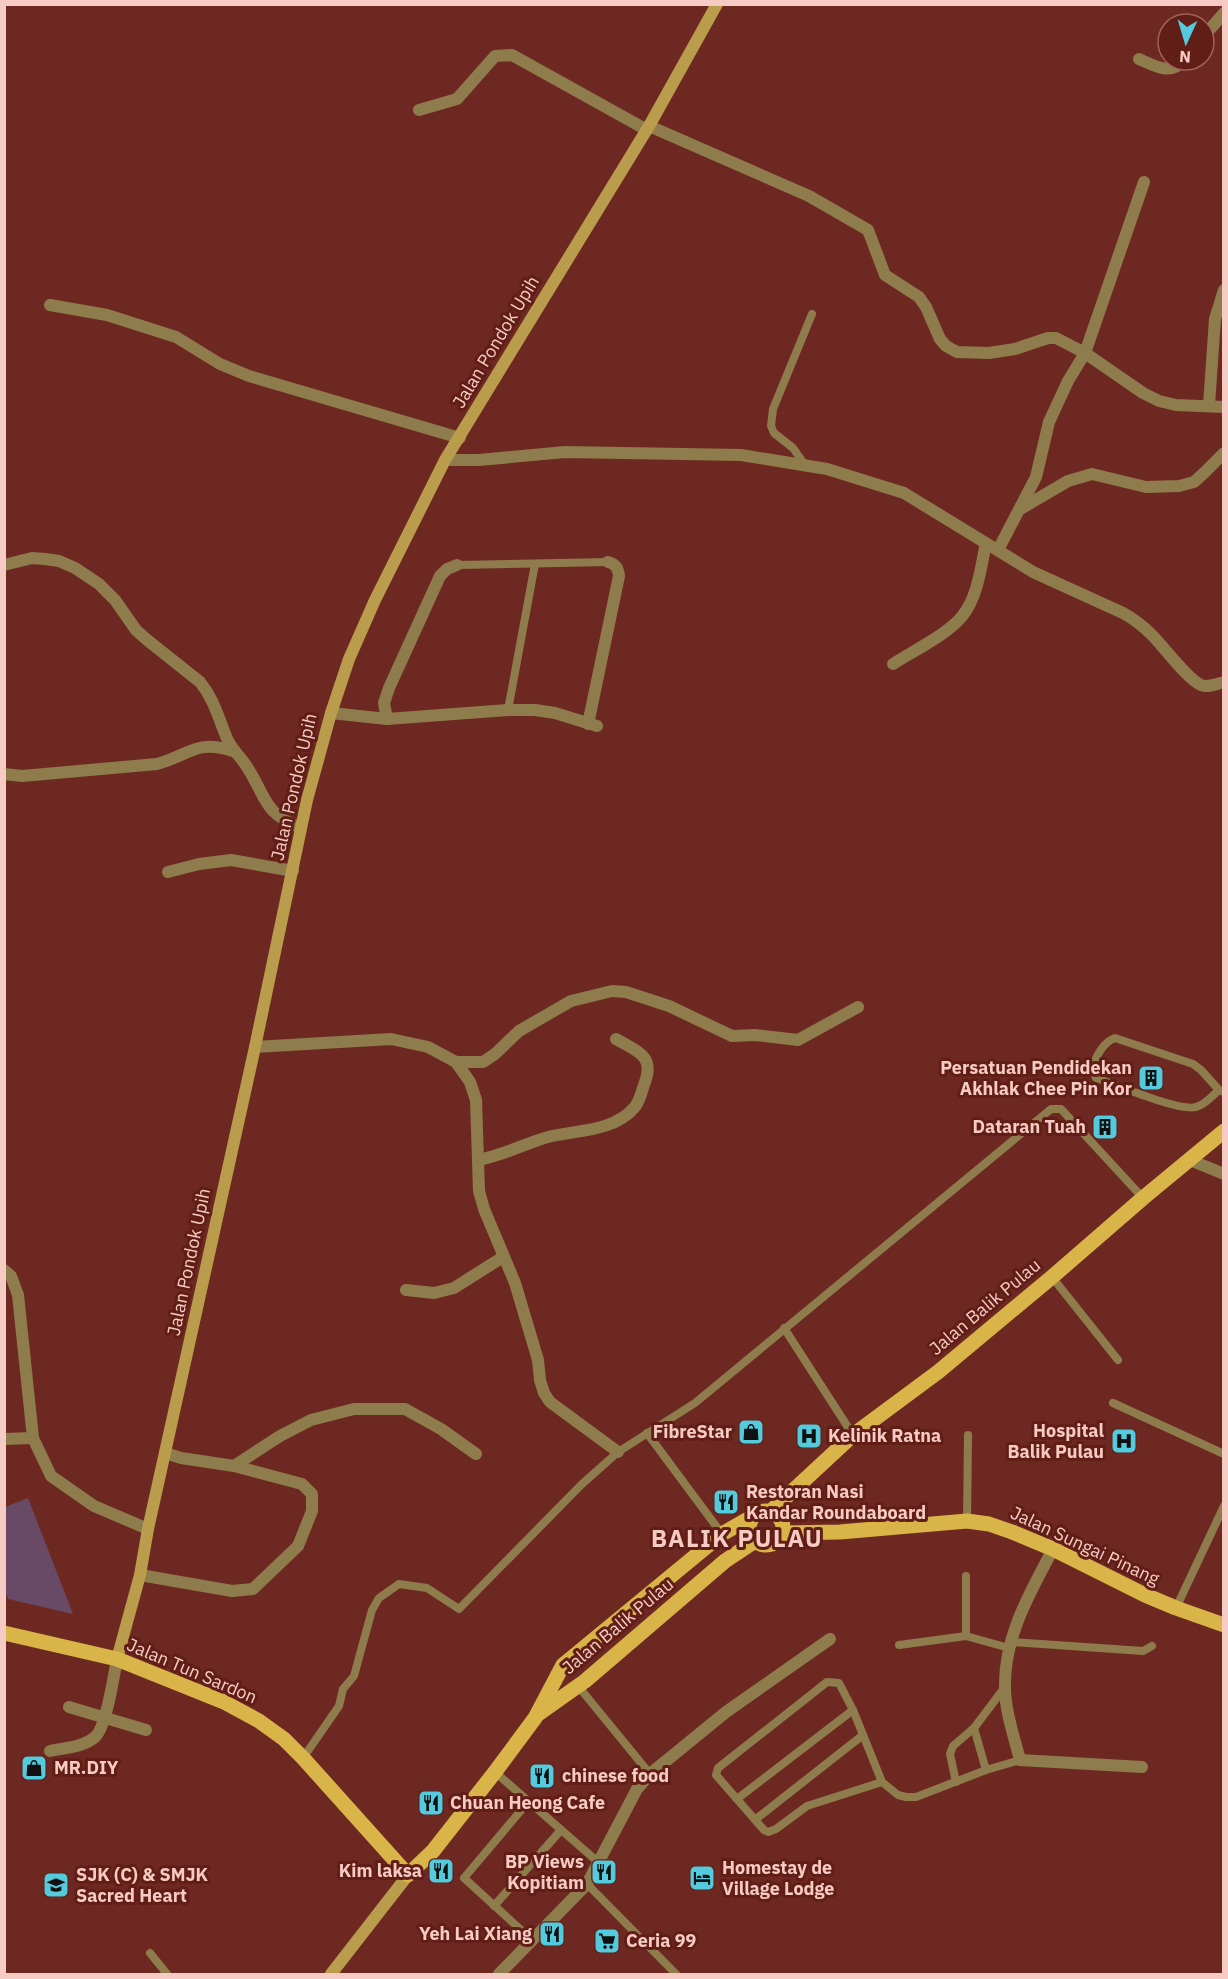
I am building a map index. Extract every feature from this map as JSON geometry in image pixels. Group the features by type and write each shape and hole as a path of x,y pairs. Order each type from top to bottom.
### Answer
{"main road":[{"name":"Jalan Pondok Upih","path":"117,1659 140,1575 148,1529 301,828 330,713 349,659 375,600 446,460 648,128 717,4"},
{"name":"Jalan Balik Pulau","path":"771,1511 853,1435 938,1372 1224,1131"},
{"path":"771,1511 782,1522 780,1538 771,1545 755,1541 749,1531 751,1520 755,1515 759,1512 771,1511"},
{"name":"Jalan Balik Pulau","path":"408,1875 433,1851 495,1772 534,1718 563,1665 722,1534 755,1515"},
{"name":"Jalan Sungai Pinang","path":"782,1533 840,1532 967,1521 989,1524 1053,1549 1176,1608 1224,1625"},
{"name":"Jalan Balik Pulau","path":"534,1718 578,1686 725,1561 755,1541"},
{"name":"Jalan Tun Sardon","path":"4,1632 117,1659 224,1702 259,1720 284,1739 303,1758 408,1875"},
{"path":"331,1974 408,1875"}],"street":[{"path":"418,110 457,99 495,56 512,55 648,128 809,196 868,230 885,275 919,297 940,339 946,346 957,352 989,353 1056,338 1085,353 1143,393 1160,401 1176,405 1224,407"},
{"path":"1139,59 1156,67"},
{"path":"998,550 1036,477 1049,422 1068,381 1085,353 1143,183"},
{"path":"1209,405 1215,319 1224,290"},
{"path":"50,305 107,315 177,337 220,364 249,376 460,438"},
{"path":"446,460 479,460 566,452 741,455 827,469 904,493 1033,572 1136,621 1151,633 1201,685 1209,686 1224,682"},
{"path":"1020,509 1068,481 1092,474 1146,487 1164,488 1194,482 1224,453"},
{"path":"893,664 964,615 973,594 986,543"},
{"path":"4,565 32,558 59,561 75,568 99,584 115,600 136,630 200,682 216,707 233,751 246,765 273,812 285,822 301,828"},
{"path":"330,713 387,719 535,710 555,713 593,725 619,576 618,569 614,564 608,562"},
{"path":"387,719 384,703 388,688 440,576 447,569 456,565"},
{"path":"4,774 22,776 157,764 199,747 211,746 233,751"},
{"path":"168,872 199,864 231,861 293,871"},
{"path":"456,1062 483,1062 519,1031 571,1001 612,991 626,992 669,1006 732,1036 755,1035 798,1040 858,1006"},
{"path":"255,1047 391,1039 428,1047 456,1062 470,1082 476,1100 479,1191 484,1209 515,1282 538,1360 544,1393 550,1402 618,1452"},
{"path":"478,1160 497,1156 549,1137 586,1132 620,1119 635,1107 648,1073 648,1063 642,1054 616,1039"},
{"path":"1190,1161 1224,1174"},
{"path":"406,1290 434,1293 454,1288 503,1257"},
{"path":"4,1270 11,1276 18,1295 33,1438 51,1476 94,1506 148,1529"},
{"path":"234,1466 280,1436 311,1420 354,1409 405,1409 441,1429 476,1454"},
{"path":"4,1439 33,1438"},
{"path":"140,1575 232,1591 253,1589 298,1546 312,1511 312,1494 302,1484 234,1466 181,1458 165,1453"},
{"path":"1053,1549 1015,1623 1010,1645 1005,1687 1007,1708 1020,1760 1142,1767"},
{"path":"499,1974 587,1884 637,1789 650,1774 726,1712 831,1639"},
{"path":"50,1751 88,1742 97,1736 105,1718 117,1659"},
{"path":"69,1707 146,1730"}],"lane":[{"path":"805,465 793,448 774,433 771,418 812,314"},
{"path":"456,565 608,562"},
{"path":"508,710 535,564"},
{"path":"1115,1038 1193,1064 1221,1091 1197,1107 1188,1108 1096,1078 1092,1067 1097,1055 1107,1042 1115,1038"},
{"path":"303,1758 339,1706 343,1689 354,1676 372,1610 379,1598 399,1584 427,1588 459,1609 581,1485 618,1452 695,1404 784,1328 1052,1109 1061,1109 1143,1197"},
{"path":"1052,1277 1118,1360"},
{"path":"784,1328 853,1435"},
{"path":"1113,1402 1224,1454"},
{"path":"647,1433 722,1534"},
{"path":"967,1521 968,1436"},
{"path":"1176,1608 1224,1506"},
{"path":"966,1576 966,1636"},
{"path":"899,1645 966,1636 1010,1645 1143,1651 1152,1646"},
{"path":"882,1782 807,1806 772,1831 765,1830 716,1775 718,1768 827,1682 839,1683 853,1710 882,1782 898,1795 915,1797 986,1770 1020,1760"},
{"path":"578,1686 650,1774"},
{"path":"956,1782 951,1749 974,1728 1005,1687"},
{"path":"737,1799 853,1710"},
{"path":"974,1728 986,1770"},
{"path":"756,1819 863,1735"},
{"path":"495,1772 598,1862"},
{"path":"529,1801 464,1878 531,1940"},
{"path":"494,1906 561,1830"},
{"path":"587,1884 676,1974"},
{"path":"150,1953 167,1974"}],"shaded area":[{"path":"28,1498 73,1614 8,1599 4,1589 5,1507"}],"place":[{"name":"Persatuan Pendidekan Akhlak Chee Pin Kor","path":"1151,1078"},
{"name":"Dataran Tuah","path":"1105,1127"},
{"name":"FibreStar","path":"751,1432"},
{"name":"Kelinik Ratna","path":"809,1436"},
{"name":"Hospital Balik Pulau","path":"1124,1441"},
{"name":"Restoran Nasi Kandar Roundaboard","path":"726,1502"},
{"name":"MR.DIY","path":"34,1768"},
{"name":"chinese food","path":"542,1776"},
{"name":"Chuan Heong Cafe","path":"431,1803"},
{"name":"Kim laksa","path":"441,1871"},
{"name":"BP Views Kopitiam","path":"604,1872"},
{"name":"Homestay de Village Lodge","path":"702,1878"},
{"name":"SJK (C) & SMJK Sacred Heart","path":"56,1885"},
{"name":"Yeh Lai Xiang","path":"552,1934"},
{"name":"Ceria 99","path":"607,1941"}],"district":[{"name":"BALIK PULAU","path":"737,1539"}]}
